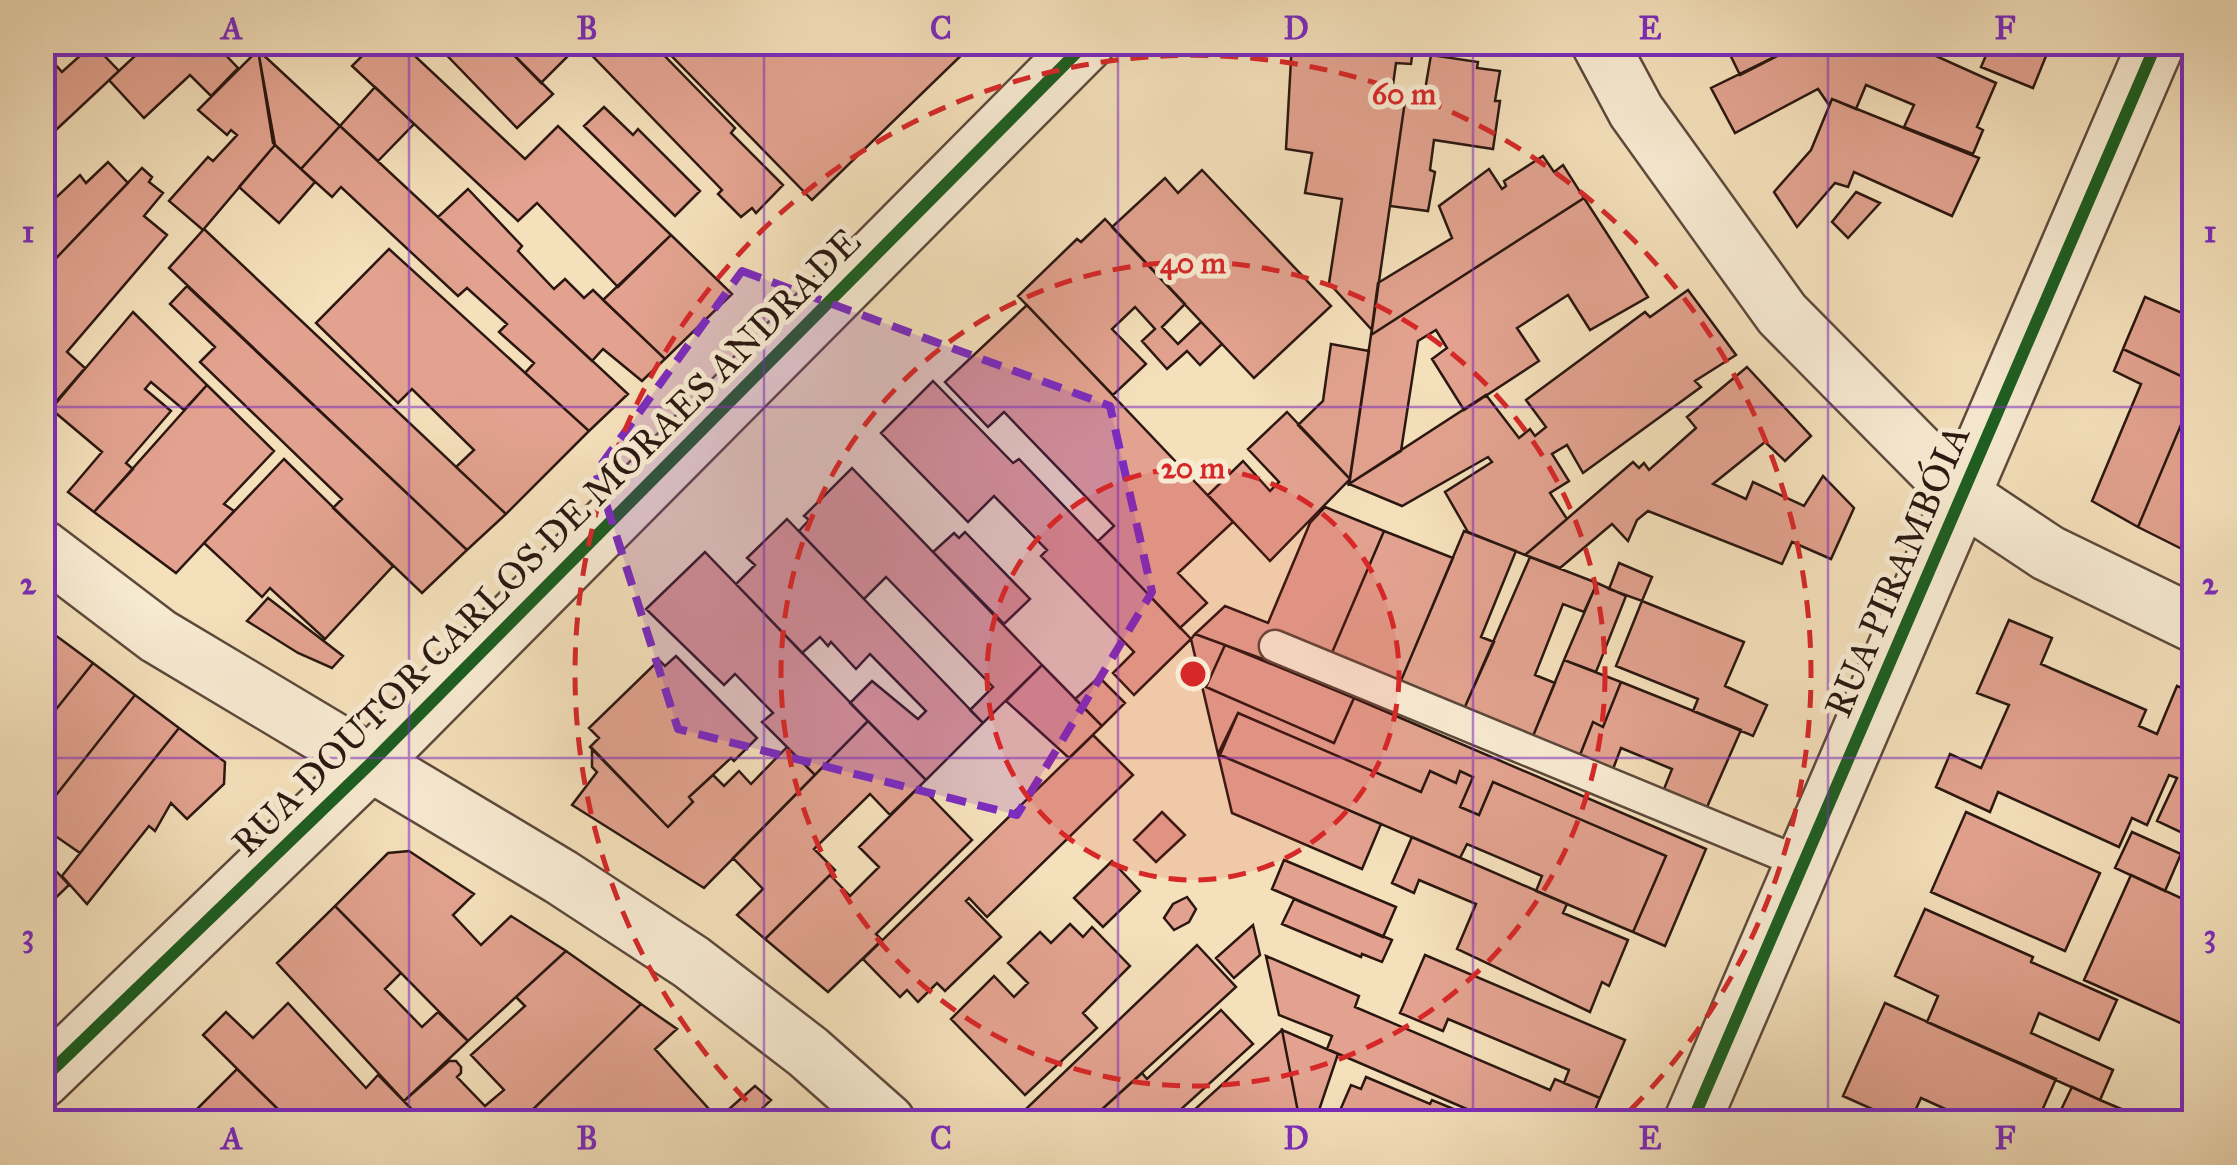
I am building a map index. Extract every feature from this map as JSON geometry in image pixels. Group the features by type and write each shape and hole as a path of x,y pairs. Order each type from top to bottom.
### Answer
{"street":[{"name":"RUA DOUTOR CARLOS DE MORAES ANDRADE","path":"42,1080 370,764 1087,42"},
{"path":"1599,42 1636,111 1782,314 1961,495 2048,554 2194,624"},
{"name":"RUA PIRAMBÓIA","path":"1692,1122 2156,42"},
{"path":"42,548 158,636 561,877 691,962 808,1052 887,1122"}],"lane":[{"path":"1275,646 1804,864"}],"highlighted area":[{"path":"742,271 1110,406 1152,592 1017,815 678,729 596,472"}],"building":[{"path":"127,42 150,42 138,54"},
{"path":"150,42 225,42 219,48 238,68 211,96 190,75 144,118 109,80"},
{"path":"376,42 400,42 525,159 558,126 671,235 618,287 537,203 518,221 352,66"},
{"path":"434,42 501,42 553,94 517,128"},
{"path":"501,42 572,42 577,47 541,83"},
{"path":"579,42 651,42 735,128 731,133 783,185 756,213 752,208 741,217 718,194 722,190"},
{"path":"658,42 975,42 812,200"},
{"path":"1292,42 1414,42 1411,64 1396,63 1392,92 1406,94 1372,330 1329,283 1342,199 1305,193 1312,153 1286,149"},
{"path":"1688,42 1704,42 1701,54 1694,55"},
{"path":"1724,42 1805,42 1740,75"},
{"path":"1805,42 1905,42 1996,83 1977,127 1983,130 1973,154 1904,127 1914,105 1866,85 1856,109 1832,99 1829,105 1818,89 1735,133 1711,88"},
{"path":"1962,42 2014,42 2046,56 2033,88 1981,67 1987,53"},
{"path":"93,44 119,71 42,143 42,74 54,63 62,72"},
{"path":"258,50 340,126 301,169 273,143"},
{"path":"258,50 275,145 203,230 169,201 208,157 213,161 237,135 231,130 227,135 198,110"},
{"path":"1431,55 1478,62 1477,68 1500,71 1493,149 1434,140 1430,170 1435,172 1428,211 1390,206 1406,94 1424,96"},
{"path":"375,87 414,124 378,161 340,126"},
{"path":"1832,99 1979,158 1952,216 1854,172 1848,187 1835,183 1797,227 1774,192 1811,150"},
{"path":"604,107 633,135 638,129 700,191 675,216 584,126"},
{"path":"340,126 628,394 589,431 525,373 534,363 499,332 507,324 467,288 458,296 341,187 332,197 301,169"},
{"path":"275,145 315,182 279,223 239,187"},
{"path":"1543,156 1554,172 1563,165 1584,198 1371,335 1378,283 1452,238 1439,206 1489,169 1502,189 1506,186 1504,181"},
{"path":"108,162 128,183 42,273 42,203 46,207 80,175 86,183"},
{"path":"142,168 152,177 149,182 163,193 144,216 167,235 67,352 85,368 47,412 42,408 42,273"},
{"path":"1202,170 1331,306 1254,378 1112,227 1165,178 1178,193"},
{"path":"468,189 522,246 518,251 554,289 565,279 584,298 593,290 665,359 642,381 603,349 592,361 438,217"},
{"path":"1856,192 1880,203 1848,238 1832,222"},
{"path":"1584,198 1648,297 1590,330 1568,295 1517,328 1539,361 1464,410 1432,359 1447,348 1436,330 1418,341 1401,451 1349,484 1371,335"},
{"path":"1105,219 1185,304 1162,327 1178,344 1201,322 1222,344 1200,365 1187,351 1167,369 1142,341 1155,329 1135,307 1112,329 1146,364 1113,395 1018,296 1077,239 1081,242"},
{"path":"204,229 506,514 467,550 169,268"},
{"path":"671,235 732,294 665,359 603,300"},
{"path":"389,249 589,431 506,514 456,467 474,450 412,389 398,403 316,323"},
{"path":"187,286 467,550 422,593 333,508 342,499 200,362 215,347 170,304"},
{"path":"1688,290 1736,355 1695,381 1701,387 1583,473 1567,445 1552,454 1569,481 1550,493 1567,519 1525,555 1468,532 1445,492 1492,462 1488,457 1402,506 1349,484 1486,395 1519,438 1530,429 1535,436 1546,427 1526,400 1645,312 1650,317"},
{"path":"2145,297 2194,318 2194,382 2123,349"},
{"path":"1027,305 1233,522 1178,573 1207,603 1180,628 1098,541 1114,526 1004,412 988,427 945,382"},
{"path":"133,312 207,385 184,410 151,382 145,389 171,411 126,463 133,469 94,512 68,492 102,452 51,409"},
{"path":"1331,344 1369,351 1350,479 1298,425 1323,401"},
{"path":"2123,349 2194,382 2194,394 2138,527 2092,501 2141,384 2114,371"},
{"path":"1747,367 1811,436 1785,461 1765,442 1713,484 1746,499 1753,482 1804,506 1823,476 1854,508 1831,559 1792,542 1782,564 1648,511 1637,520 1628,541 1612,524 1560,568 1525,555 1633,462 1639,468 1644,463 1649,470 1696,428 1687,417"},
{"path":"933,381 1013,463 1019,459 1191,639 1134,695 1113,673 1134,652 1041,556 1047,550 994,496 968,522 881,433"},
{"path":"207,385 274,451 224,504 234,511 176,573 94,512"},
{"path":"2194,394 2194,555 2138,527"},
{"path":"1287,412 1350,479 1270,561 1208,495 1243,461 1270,491 1279,482 1248,449"},
{"path":"284,459 393,566 325,639 270,588 262,597 204,543"},
{"path":"852,468 1042,665 983,723 970,710 993,687 886,577 864,599 799,531 809,520 804,516"},
{"path":"1325,507 1384,531 1331,655 1279,634 1268,661 1195,634 1225,606 1268,623 1310,523"},
{"path":"787,519 983,723 926,780 850,703 872,681 918,719 926,711 870,654 856,669 831,642 828,646 820,637 802,653 736,584 755,565 747,558"},
{"path":"1384,531 1453,558 1400,683 1331,655"},
{"path":"1464,531 1516,551 1481,637 1494,642 1464,709 1400,683"},
{"path":"965,532 1030,599 1004,624 933,552 954,533 959,538"},
{"path":"705,552 868,721 815,775 762,722 773,713 735,674 724,685 646,609"},
{"path":"1530,557 1597,583 1584,612 1563,604 1535,675 1555,683 1533,736 1464,709"},
{"path":"1619,563 1652,577 1642,601 1609,589"},
{"path":"1597,583 1626,596 1596,672 1564,660"},
{"path":"268,598 343,656 332,668 298,653 247,621"},
{"path":"1642,601 1744,642 1725,686 1767,705 1753,736 1693,711 1698,699 1616,666"},
{"path":"2009,620 2052,638 2041,664 2146,710 2139,726 2157,734 2177,686 2194,693 2194,825 2189,836 2157,821 2177,778 2169,775 2147,825 2132,818 2119,847 1998,792 1990,812 1936,787 1950,754 1981,768 2009,705 1977,693"},
{"path":"51,632 93,663 42,727 42,643"},
{"path":"1195,634 1225,645 1206,687 1334,743 1354,698 1706,849 1665,946 1633,932 1666,856 1493,782 1479,815 1460,807 1473,777 1460,771 1456,783 1430,771 1421,792 1238,713 1218,754 1191,639"},
{"path":"1225,645 1354,698 1334,743 1206,687"},
{"path":"676,656 757,738 689,797 693,802 668,827 590,747 599,738 589,728 659,660 665,666"},
{"path":"1564,660 1621,682 1603,727 1593,722 1580,755 1533,736"},
{"path":"93,663 135,695 42,813 42,727"},
{"path":"1042,665 1102,726 1069,758 1006,701"},
{"path":"1099,677 1125,703 1102,726 1075,699"},
{"path":"1621,682 1741,730 1707,807 1664,789 1672,769 1621,748 1613,769 1580,755 1593,722 1603,727"},
{"path":"135,695 179,728 80,853 54,835 42,846 42,813"},
{"path":"1238,713 1421,792 1430,771 1456,783 1460,771 1473,777 1460,807 1479,815 1493,782 1666,856 1633,932 1536,891 1542,876 1467,844 1460,858 1220,755"},
{"path":"868,721 926,780 890,815 870,794 814,849 835,870 765,939 737,915 763,889 733,858"},
{"path":"179,728 225,762 224,784 187,819 171,803 155,831 149,826 87,904 62,876"},
{"path":"1093,735 1133,775 987,917 969,898 966,901 1001,937 945,991 937,983 918,1002 907,990 900,997 863,959"},
{"path":"787,747 815,775 704,888 572,805 597,772 592,767 592,748 668,827 693,802 689,797 713,775 724,786 739,771 751,784"},
{"path":"1218,754 1381,824 1362,869 1232,813"},
{"path":"920,786 972,840 876,934 882,940 828,992 765,939 830,875 850,896 879,867 859,847"},
{"path":"1162,812 1185,835 1156,862 1134,840"},
{"path":"1966,812 2100,873 2065,951 1931,892"},
{"path":"2132,832 2181,854 2165,891 2115,868"},
{"path":"1412,837 1567,904 1563,913 1628,940 1609,986 1602,982 1590,1012 1457,949 1476,904 1419,880 1414,893 1392,883"},
{"path":"409,851 474,894 453,915 481,945 511,916 566,951 468,1041 335,906 388,853"},
{"path":"42,856 69,885 42,911"},
{"path":"1284,860 1396,907 1383,937 1272,889"},
{"path":"1112,861 1140,891 1103,927 1074,898"},
{"path":"2131,875 2194,904 2194,1029 2084,980"},
{"path":"1187,897 1196,909 1189,922 1174,930 1164,918 1173,904"},
{"path":"1294,899 1392,940 1382,962 1282,924"},
{"path":"335,906 401,973 385,989 422,1027 438,1012 468,1041 404,1101 277,963"},
{"path":"1925,909 2117,1000 2099,1040 2039,1013 2031,1033 2113,1070 2100,1100 1927,1022 1938,996 1895,976"},
{"path":"1070,924 1083,937 1092,927 1130,966 1083,1013 1097,1028 1025,1095 951,1019 994,976 1014,997 1028,983 1008,963 1040,932 1051,943"},
{"path":"1253,925 1260,955 1234,978 1216,958"},
{"path":"1197,945 1236,987 1088,1122 1041,1122 1027,1108"},
{"path":"566,951 641,1004 520,1122 424,1122 404,1101 449,1061 456,1061 461,1067 457,1077 485,1106 504,1090 471,1055 525,1006 516,997"},
{"path":"1425,955 1625,1040 1600,1098 1564,1083 1569,1070 1448,1019 1443,1031 1400,1013"},
{"path":"1266,956 1359,996 1355,1007 1550,1090 1555,1079 1600,1098 1590,1122 1497,1122 1327,1049 1332,1036 1279,1015"},
{"path":"288,1003 366,1088 378,1075 424,1122 291,1122 203,1035 226,1012 253,1038"},
{"path":"1885,1003 2056,1079 2037,1122 1974,1122 1921,1098 1910,1122 1901,1122 1843,1096"},
{"path":"641,1004 677,1029 655,1049 718,1119 755,1086 771,1100 748,1122 520,1122"},
{"path":"1221,1010 1253,1044 1167,1122 1088,1122 1142,1073 1147,1079"},
{"path":"1282,1030 1338,1054 1315,1122 1300,1122"},
{"path":"1282,1030 1300,1122 1181,1122"},
{"path":"237,1069 291,1122 203,1122 193,1113"},
{"path":"1366,1077 1485,1122 1335,1122 1351,1085 1361,1089"},
{"path":"2072,1087 2152,1122 2083,1122 2060,1112"},
{"path":"763,1108 777,1122 748,1122"}],"cycle path":[{"path":"42,1080 370,764 1087,42"},
{"path":"1692,1122 2157,42"}]}
